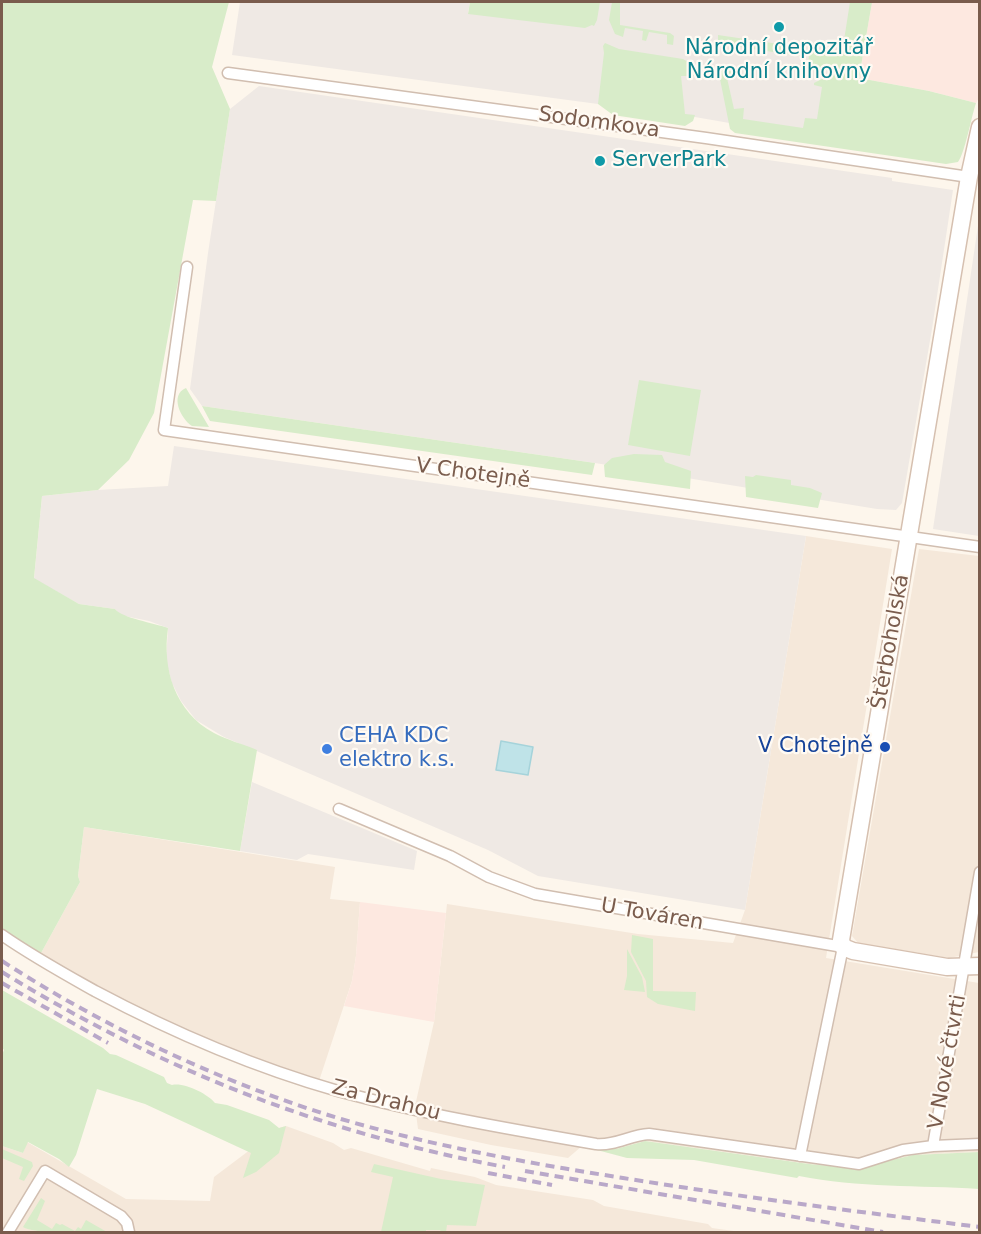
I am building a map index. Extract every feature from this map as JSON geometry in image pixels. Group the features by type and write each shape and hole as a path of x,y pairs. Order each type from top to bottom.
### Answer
{"street":[{"name":"Sodomkova","path":"228,73 730,141 969,177"},
{"name":"Štěrboholská","path":"800,1156 843,947 841,940 969,177 980,127"},
{"name":"V Chotejně","path":"188,267 164,429 980,547"},
{"name":"U Továren","path":"339,809 450,856 489,877 535,894 947,967 972,967"},
{"name":"V Nové čtvrti","path":"933,1146 972,967 980,872"},
{"name":"Za Drahou","path":"2,935 33,957 144,1016 263,1067 339,1091 483,1124 596,1144 612,1144 649,1134 859,1164 903,1150 980,1144"},
{"path":"8,1233 45,1171 121,1216 127,1223 129,1233"}],"shaded area":[{"path":"240,2 470,2 468,13 538,2 872,2 844,143 695,117 232,55"},
{"path":"872,2 979,2 980,96 976,103 929,91 859,78"},
{"path":"259,86 892,178 892,181 953,190 902,503 896,510 877,509 595,463 202,406 190,389 230,109"},
{"path":"979,219 979,536 933,529"},
{"path":"174,446 806,536 745,910 538,876 488,850 224,737 196,720 181,701 172,683 166,661 168,628 120,615 115,609 79,604 34,579 42,496 168,486"},
{"path":"806,536 892,549 826,958 979,983 979,1152 913,1155 851,1168 645,1141 616,1149 582,1146 568,1158 491,1145 418,1129 415,1106 434,1022 447,904 638,934 733,943 745,910"},
{"path":"919,549 979,556 979,952 949,958 858,943 852,936"},
{"path":"252,782 417,851 414,870 308,854 297,860 240,851"},
{"path":"84,827 335,867 330,899 360,902 356,956 352,981 319,1081 239,1053 121,1001 40,955 80,882 78,876"},
{"path":"360,902 446,913 434,1022 344,1006 352,981 356,956"},
{"path":"286,1126 333,1143 344,1150 351,1148 430,1171 431,1168 475,1177 496,1185 593,1200 604,1206 741,1232 2,1232 2,1146 23,1153 27,1142 126,1199 210,1201 214,1177 279,1128"}],"green space":[{"path":"2,2 229,2 212,67 230,109 216,201 193,200 154,413 129,460 98,490 42,496 34,578 79,604 115,609 131,618 168,628 167,659 170,674 174,688 190,714 214,733 257,750 240,851 84,827 78,876 80,882 40,955 2,929"},
{"path":"470,2 600,2 594,26 585,28 468,14"},
{"path":"612,2 620,2 620,25 670,33 674,36 673,45 667,44 667,35 649,32 646,41 642,40 643,31 625,28 623,37 615,34 609,20"},
{"path":"850,2 872,2 859,78 929,91 976,103 958,162 946,164 735,133 730,129 718,69 736,72 735,75 727,78 734,109 744,108 743,119 803,128 805,118 817,119 822,87 814,83 832,74 831,69 807,70 810,49 842,53"},
{"path":"718,35 806,48 805,52 799,56 721,44 718,41"},
{"path":"605,43 619,49 683,59 688,62 694,76 681,76 685,114 695,115 693,121 685,126 613,115 598,104"},
{"path":"639,380 701,390 690,456 628,445"},
{"path":"186,388 209,427 192,426 181,413 178,407 178,396"},
{"path":"202,406 595,463 592,475 210,421"},
{"path":"634,454 662,455 665,462 691,471 690,489 605,477 604,465 612,458"},
{"path":"756,475 791,480 791,485 810,488 822,493 818,508 746,497 745,476"},
{"path":"632,935 653,939 653,991 696,992 695,1011 658,1004 647,997 646,981 631,952"},
{"path":"627,949 642,977 645,992 624,990 627,976"},
{"path":"2,990 110,1054 164,1077 167,1083 183,1085 207,1096 215,1103 269,1120 279,1128 286,1126 279,1153 256,1172 243,1178 251,1153 145,1104 97,1089 76,1155 69,1167 28,1142 23,1153 2,1146 2,1055 4,1050 2,1047"},
{"path":"645,1141 851,1168 913,1155 979,1152 979,1189 866,1184 799,1176 797,1178 694,1160 627,1158 582,1146 616,1149"},
{"path":"2,1149 32,1162 33,1166 24,1181 19,1179 23,1167 2,1158"},
{"path":"374,1164 441,1179 485,1185 476,1226 447,1225 446,1232 426,1230 426,1232 381,1232 393,1177 371,1172"},
{"path":"41,1198 45,1201 37,1220 52,1229 56,1223 75,1231 78,1227 81,1229 86,1220 107,1232 40,1232 23,1227"}],"water":[{"path":"501,741 533,747 528,775 496,770"}],"railway":[{"path":"2,961 82,1009 166,1052 252,1089 376,1129 481,1153 667,1185 980,1227"},
{"path":"2,972 122,1039 182,1068 244,1093 370,1136 505,1167"},
{"path":"2,983 108,1043"},
{"path":"525,1171 883,1232"},
{"path":"488,1173 552,1185"}],"place":[{"name":"Národní depozitář Národní knihovny","path":"779,27"},
{"name":"ServerPark","path":"600,161"},
{"name":"V Chotejně","path":"885,747"},
{"name":"CEHA KDC elektro k.s.","path":"327,749"}]}
